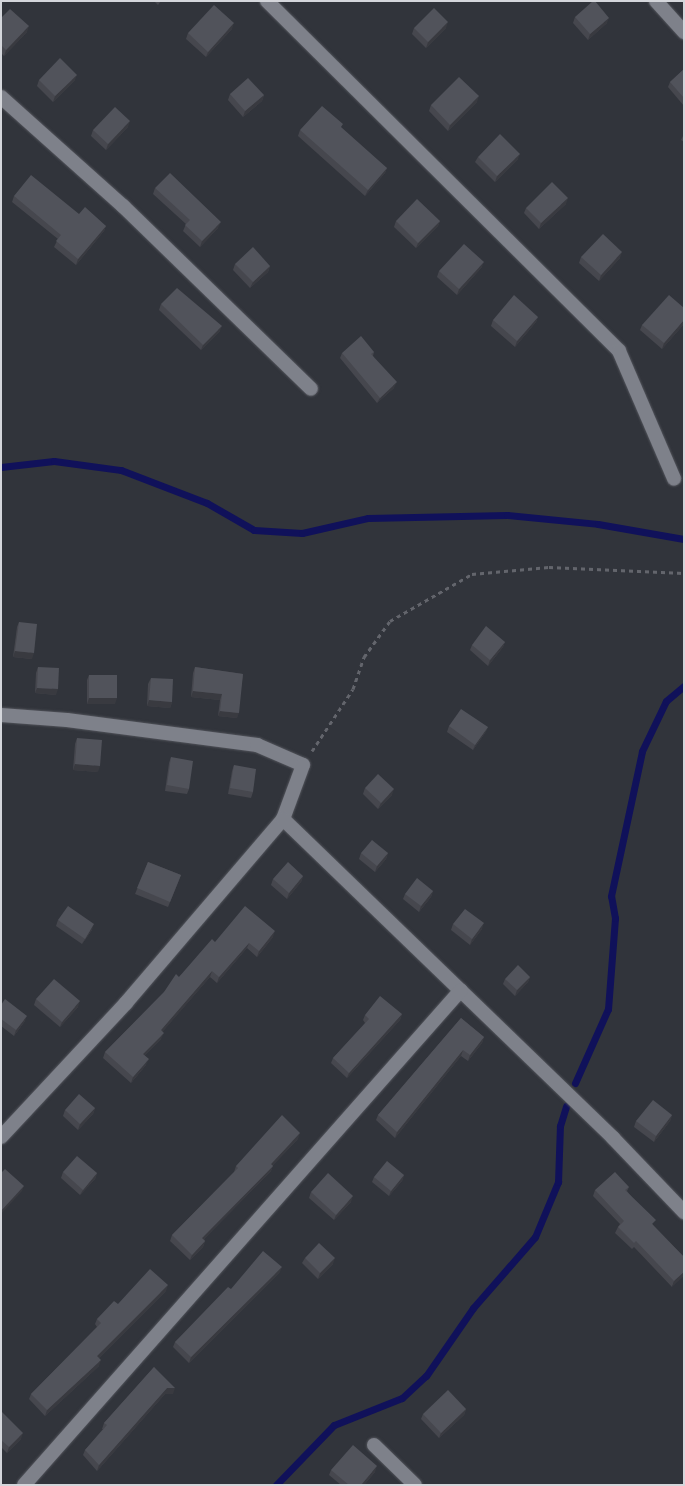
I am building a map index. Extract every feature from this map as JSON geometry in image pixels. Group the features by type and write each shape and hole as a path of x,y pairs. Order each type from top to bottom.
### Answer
{"street":[{"path":"267,1 620,351 674,480"},
{"path":"656,1 684,32"},
{"path":"1,97 124,206 311,389"},
{"path":"1,715 67,720 257,745 303,765 283,819 126,1003 1,1137"},
{"path":"283,819 462,990 684,1212"},
{"path":"24,1485 462,990"},
{"path":"374,1445 415,1485"}],"path":[{"path":"303,765 354,689 364,656 390,621 472,574 549,567 684,573"}],"building":[{"path":"593,1 609,18 590,34 575,17"},
{"path":"214,5 234,23 208,52 188,33"},
{"path":"434,8 448,22 428,42 414,28"},
{"path":"10,9 29,26 6,50 1,45 1,18"},
{"path":"60,58 77,75 55,96 39,80"},
{"path":"684,69 684,98 670,82"},
{"path":"459,77 479,96 450,125 431,105"},
{"path":"248,78 264,95 245,111 230,94"},
{"path":"322,106 343,124 341,127 387,168 368,190 300,130"},
{"path":"115,107 130,121 108,144 93,130"},
{"path":"500,134 520,154 497,176 478,157"},
{"path":"170,173 221,222 202,241 185,225 190,220 155,188"},
{"path":"31,175 79,214 85,207 106,226 78,259 56,241 61,235 14,196"},
{"path":"552,182 568,198 541,223 526,208"},
{"path":"417,199 440,221 418,243 396,221"},
{"path":"603,234 622,252 601,275 581,257"},
{"path":"464,244 484,262 459,289 439,271"},
{"path":"253,247 270,266 253,282 235,264"},
{"path":"177,288 222,326 203,345 161,304"},
{"path":"514,295 538,317 517,341 493,320"},
{"path":"669,295 684,308 684,320 664,343 642,325"},
{"path":"361,336 374,352 371,354 397,382 380,398 342,353"},
{"path":"19,622 37,624 34,653 15,651"},
{"path":"486,626 505,642 490,660 472,645"},
{"path":"38,667 59,668 58,689 37,688"},
{"path":"195,667 243,674 239,713 220,711 222,694 193,691"},
{"path":"89,675 117,675 117,698 89,698"},
{"path":"151,678 173,679 172,702 149,700"},
{"path":"461,709 488,727 475,745 449,726"},
{"path":"77,738 102,740 100,766 75,764"},
{"path":"171,757 193,761 189,789 167,785"},
{"path":"234,765 256,769 253,792 230,788"},
{"path":"378,774 394,789 381,803 365,788"},
{"path":"372,840 388,853 377,866 361,853"},
{"path":"148,862 181,875 170,902 137,888"},
{"path":"288,862 303,876 289,893 273,879"},
{"path":"417,878 433,891 421,906 405,894"},
{"path":"68,906 94,924 85,939 58,920"},
{"path":"245,906 275,931 259,951 249,943 219,977 212,971 161,1030 164,1033 143,1054 149,1059 133,1077 105,1052 164,992 176,974 179,977 212,939 215,942"},
{"path":"465,909 484,923 472,939 453,924"},
{"path":"518,965 530,977 517,990 505,979"},
{"path":"54,979 80,1001 62,1022 36,999"},
{"path":"380,996 402,1014 349,1073 333,1058 369,1019 365,1015"},
{"path":"5,999 27,1016 16,1030 1,1019 1,1005"},
{"path":"461,1018 484,1037 470,1055 463,1050 397,1132 378,1115"},
{"path":"79,1094 95,1108 80,1124 65,1110"},
{"path":"653,1100 672,1115 656,1136 636,1121"},
{"path":"282,1115 300,1133 271,1164 273,1166 202,1238 205,1241 192,1255 172,1235 238,1168 236,1166"},
{"path":"77,1156 97,1173 83,1190 63,1172"},
{"path":"387,1161 404,1175 391,1191 374,1177"},
{"path":"5,1169 24,1186 1,1211 1,1173"},
{"path":"615,1172 629,1187 625,1190 656,1220 652,1224 684,1257 684,1272 674,1281 636,1241 634,1243 618,1227 624,1221 595,1190"},
{"path":"328,1173 353,1196 336,1215 311,1192"},
{"path":"319,1243 335,1258 320,1273 305,1258"},
{"path":"263,1251 282,1267 191,1357 175,1342 228,1287 231,1289"},
{"path":"150,1269 168,1285 97,1356 101,1360 47,1410 31,1394 101,1323 97,1319 114,1301 118,1304"},
{"path":"154,1367 175,1388 167,1388 99,1465 85,1450 107,1425 104,1423"},
{"path":"448,1390 466,1409 441,1433 423,1414"},
{"path":"1,1411 23,1433 9,1447 1,1440"},
{"path":"353,1445 377,1466 361,1485 349,1485 331,1470"}],"waterway":[{"path":"1,467 54,461 121,470 207,503 254,530 302,533 368,518 507,515 598,524 684,539"},
{"path":"575,1083 608,1009 615,918 611,896 642,751 666,701 684,686"},
{"path":"276,1485 334,1425 402,1398 426,1376 473,1308 535,1237 558,1182 560,1126 566,1106"}]}
